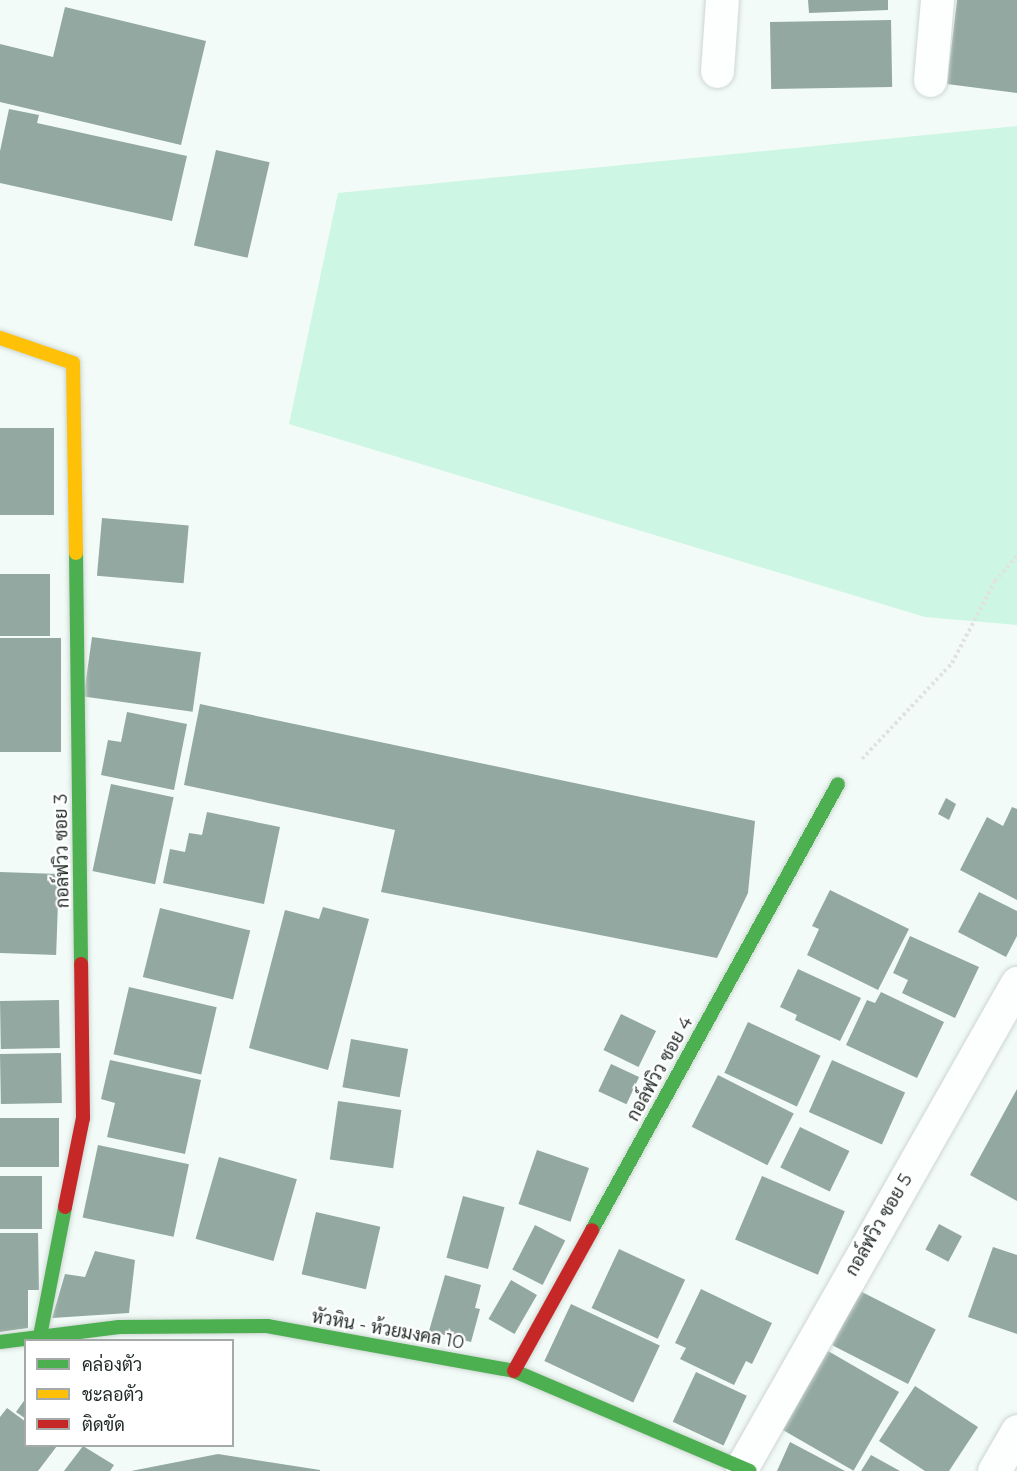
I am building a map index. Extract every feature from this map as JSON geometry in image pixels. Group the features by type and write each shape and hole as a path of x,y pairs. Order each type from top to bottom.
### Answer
{"street":[{"path":"717,71 722,0"},
{"path":"930,80 937,0"},
{"name":"กอล์ฟวิว ซอย 3","path":"0,338 73,363 83,1118 40,1336"},
{"name":"กอล์ฟวิว ซอย 4","path":"514,1371 838,784"},
{"name":"กอล์ฟวิว ซอย 5","path":"746,1469 1017,983"},
{"name":"หัวหิน - ห้วยมงคล 10","path":"0,1342 119,1328 267,1326 514,1371 746,1469"},
{"path":"994,1471 1017,1431"}],"path":[{"path":"838,784 952,663 995,581 1017,556"}],"green space":[{"path":"1017,126 1017,625 925,617 289,424 338,193"}],"building":[{"path":"808,0 888,0 888,10 809,13"},
{"path":"957,0 1017,0 1017,93 947,84"},
{"path":"65,7 206,41 181,145 0,102 0,44 53,57"},
{"path":"891,20 892,87 771,89 770,22"},
{"path":"9,109 39,115 37,123 187,156 172,221 0,183 0,151"},
{"path":"216,150 270,162 248,258 194,245"},
{"path":"0,428 54,428 54,515 0,515"},
{"path":"102,518 189,526 184,583 97,576"},
{"path":"0,574 50,574 50,636 0,636"},
{"path":"92,637 201,652 193,712 84,696"},
{"path":"0,638 61,638 61,752 0,752"},
{"path":"200,704 755,821 748,893 717,958 381,892 395,830 184,785"},
{"path":"127,712 187,724 174,790 101,775 108,740 121,742"},
{"path":"111,784 174,797 155,884 92,871"},
{"path":"946,798 956,804 949,820 938,814"},
{"path":"1012,807 1017,809 1017,900 960,870 987,817 1003,826"},
{"path":"207,812 280,827 264,904 163,883 170,849 185,852 189,833 202,835"},
{"path":"0,872 59,874 56,955 0,953"},
{"path":"830,890 909,929 878,990 807,955 819,929 812,926"},
{"path":"979,892 1017,911 1017,936 1006,957 958,932"},
{"path":"323,907 369,919 328,1070 249,1048 285,910 319,919"},
{"path":"160,908 250,930 233,999 143,977"},
{"path":"910,936 979,967 955,1018 902,993 908,980 893,973"},
{"path":"798,969 861,998 840,1041 795,1020 797,1015 780,1007"},
{"path":"129,987 217,1007 201,1074 113,1054"},
{"path":"881,992 944,1022 917,1078 846,1045 867,1000 875,1003"},
{"path":"59,1000 60,1048 1,1049 0,1001"},
{"path":"621,1014 656,1031 639,1067 603,1050"},
{"path":"748,1022 821,1056 797,1107 724,1073"},
{"path":"351,1039 408,1049 400,1097 342,1087"},
{"path":"61,1053 62,1103 1,1104 0,1054"},
{"path":"110,1060 201,1080 185,1154 107,1137 115,1103 101,1099"},
{"path":"832,1060 905,1093 882,1145 809,1112"},
{"path":"611,1064 639,1077 626,1104 598,1091"},
{"path":"718,1075 794,1114 767,1165 692,1127"},
{"path":"1017,1089 1017,1201 970,1175"},
{"path":"338,1101 401,1110 393,1168 330,1159"},
{"path":"0,1118 59,1118 59,1167 0,1167"},
{"path":"800,1127 849,1151 830,1192 780,1167"},
{"path":"98,1145 189,1164 174,1237 83,1217"},
{"path":"537,1150 589,1168 570,1222 518,1204"},
{"path":"219,1157 297,1179 273,1261 196,1239"},
{"path":"0,1176 42,1176 42,1229 0,1229"},
{"path":"762,1176 845,1211 818,1275 735,1240"},
{"path":"463,1196 505,1207 488,1269 446,1258"},
{"path":"316,1212 380,1227 366,1289 302,1274"},
{"path":"939,1224 962,1236 948,1262 925,1250"},
{"path":"535,1225 565,1240 543,1285 512,1270"},
{"path":"0,1233 38,1233 39,1290 28,1290 28,1328 0,1332"},
{"path":"993,1247 1017,1255 1017,1334 968,1317"},
{"path":"619,1249 685,1280 658,1339 592,1308"},
{"path":"95,1251 135,1260 129,1313 52,1318 65,1274 85,1277"},
{"path":"445,1275 481,1285 475,1308 480,1309 471,1342 429,1331"},
{"path":"511,1280 537,1295 514,1334 488,1319"},
{"path":"701,1289 772,1323 752,1364 746,1361 734,1385 680,1359 686,1348 675,1343"},
{"path":"860,1291 936,1330 908,1384 832,1345"},
{"path":"571,1304 660,1345 633,1403 544,1361"},
{"path":"828,1351 899,1392 854,1471 782,1430"},
{"path":"696,1372 747,1396 724,1446 673,1422"},
{"path":"915,1386 978,1427 949,1471 925,1471 879,1441"},
{"path":"24,1401 24,1418 16,1412"},
{"path":"7,1408 24,1421 24,1447 56,1447 38,1471 0,1471 0,1417"},
{"path":"790,1442 845,1471 777,1471"},
{"path":"82,1447 114,1465 110,1471 64,1471"},
{"path":"218,1454 320,1470 320,1471 131,1471"},
{"path":"871,1455 900,1471 861,1471"}],"traffic: fast":[{"path":"76,553 81,964"},
{"path":"592,1230 838,784"},
{"path":"40,1336 65,1207"},
{"path":"0,1342 119,1327 267,1326 514,1371 750,1471"}],"traffic: slow":[{"path":"0,338 73,363 76,553"}],"traffic: jam":[{"path":"65,1207 83,1118 81,964"},
{"path":"514,1371 592,1230"}]}
